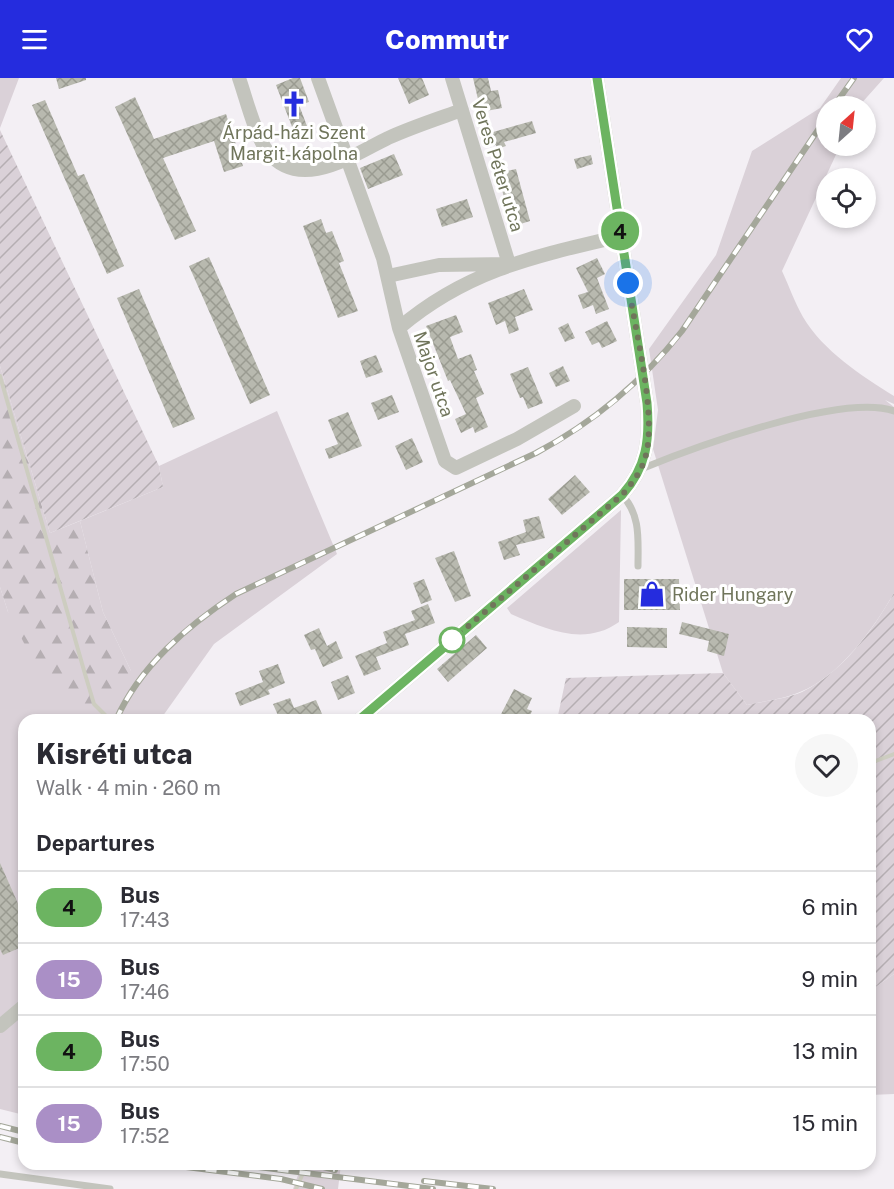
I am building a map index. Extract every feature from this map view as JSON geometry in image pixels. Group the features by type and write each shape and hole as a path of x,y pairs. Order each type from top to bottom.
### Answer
{"street":[{"path":"239,78 266,150 278,161 292,167 311,170 328,167 390,138 462,110"},
{"name":"Major utca","path":"318,78 388,276 399,328 445,461 456,468 517,439 574,406"},
{"name":"Veres Péter utca","path":"452,78 509,264"},
{"path":"366,714 622,495 641,469 648,437 648,413 597,78"},
{"path":"399,328 423,307 509,264 621,236"},
{"path":"388,276 439,265 509,264"},
{"path":"0,1026 18,1011"}],"lane":[{"path":"641,469 704,444 837,409 869,407 894,411"},
{"path":"622,495 631,504 638,522 638,566"},
{"path":"0,1174 110,1189"}],"green space":[{"path":"0,78 19,78 0,128"},
{"path":"841,78 884,78 868,96 828,96"},
{"path":"816,111 816,156 835,156 830,168 816,168 816,198 782,271 803,317 821,341 856,371 894,396 894,404 885,400 894,407 894,593 866,636 829,675 815,685 794,694 747,705 723,673 653,449 658,410 649,349 716,255 752,151"},
{"path":"0,130 159,466 163,487 50,533 0,366"},
{"path":"0,366 50,533 80,521 103,612 131,671 112,708 86,709 43,680 8,612 0,587"},
{"path":"277,411 337,554 214,644 164,714 18,714 18,1114 0,1109 0,587 8,612 131,671 103,612 80,521 163,487 159,466"},
{"path":"621,510 619,622 592,633 565,633 551,630 511,614 507,608"},
{"path":"894,593 894,974 876,987 876,714 558,714 566,678 723,673 747,705 796,694 817,684 831,673 855,649 876,622"},
{"path":"894,974 894,1094 876,1095 876,987"},
{"path":"300,1170 340,1170 338,1189 293,1189"}],"building":[{"path":"56,78 86,78 86,80 59,89"},
{"name":"Árpád-házi Szent Margit-kápolna","path":"293,78 300,78 309,102 299,105 307,126 294,132 276,85"},
{"path":"398,78 422,78 429,95 409,104"},
{"path":"473,78 488,78 491,91 498,90 502,108 481,112"},
{"path":"135,97 154,139 226,114 243,166 224,172 214,141 163,158 196,231 175,240 115,107"},
{"path":"45,100 78,176 84,174 124,266 107,274 32,105"},
{"path":"532,121 536,133 504,142 506,146 497,149 496,145 490,146 486,134"},
{"path":"394,154 403,175 368,189 360,168"},
{"path":"591,155 593,164 577,169 574,159"},
{"path":"516,169 530,221 511,227 498,173"},
{"path":"467,199 473,217 442,227 436,209"},
{"path":"321,219 326,233 332,231 344,261 339,263 358,311 338,318 303,226"},
{"path":"209,257 270,395 250,404 189,266"},
{"path":"597,258 605,274 597,278 609,309 596,314 593,305 583,309 578,295 588,292 576,268"},
{"path":"139,289 195,419 173,428 117,298"},
{"path":"524,289 533,310 515,317 519,330 509,334 505,321 496,325 488,303"},
{"path":"456,315 463,332 450,337 458,359 471,354 477,370 474,371 484,394 476,398 488,427 475,433 473,427 461,433 455,419 466,414 450,380 448,381 426,326"},
{"path":"607,321 617,341 602,348 599,342 592,345 585,332"},
{"path":"568,323 575,338 565,342 558,328"},
{"path":"376,355 383,372 366,378 360,361"},
{"path":"563,366 570,381 556,387 549,373"},
{"path":"528,367 543,403 528,409 523,397 520,398 510,374"},
{"path":"392,395 399,412 378,420 371,403"},
{"path":"348,412 362,446 329,459 325,449 338,444 328,420"},
{"path":"412,438 423,462 406,470 395,446"},
{"path":"575,475 590,492 562,515 548,499"},
{"path":"539,516 545,538 516,545 520,555 504,560 498,542 526,532 523,520"},
{"path":"454,551 471,596 455,602 435,558"},
{"path":"424,579 432,600 421,604 413,583"},
{"name":"Rider Hungary","path":"624,579 679,579 680,610 624,610"},
{"path":"428,604 435,623 405,634 409,645 376,657 381,669 364,676 355,656 387,643 383,632 415,620 411,611"},
{"path":"682,622 729,634 724,656 707,651 709,641 679,634"},
{"path":"627,627 667,628 667,648 627,647"},
{"path":"319,628 327,646 336,641 343,658 323,667 315,649 311,650 304,635"},
{"path":"476,635 487,648 448,682 437,669"},
{"path":"278,664 285,683 268,690 270,694 240,706 235,693 263,682 259,671"},
{"path":"348,675 355,693 338,700 331,682"},
{"path":"514,689 532,698 527,709 532,711 531,714 501,714"},
{"path":"290,698 294,708 316,700 322,714 277,714 273,704"},
{"path":"0,863 18,904 18,949 3,955 0,949"}],"waterway":[{"path":"0,376 94,704 104,714"},
{"path":"876,761 894,754"},
{"path":"296,1189 304,1170"}],"railway":[{"path":"841,96 854,78"},
{"path":"119,714 138,682 167,649 200,620 236,594 536,453 578,428 615,400 650,368 682,331 816,133"},
{"path":"0,1126 18,1130"},
{"path":"0,1137 18,1142"},
{"path":"210,1170 281,1179 322,1189"},
{"path":"282,1170 433,1189"},
{"path":"424,1181 493,1189"}],"bus line":[{"name":"4","path":"366,714 622,495 641,469 648,437 647,403 597,78"}],"place":[{"name":"Árpád-házi Szent Margit-kápolna","path":"294,104"},
{"name":"Rider Hungary","path":"652,594"}],"route":[{"path":"452,640 622,495 641,469 646,452 649,423 628,283"}]}
